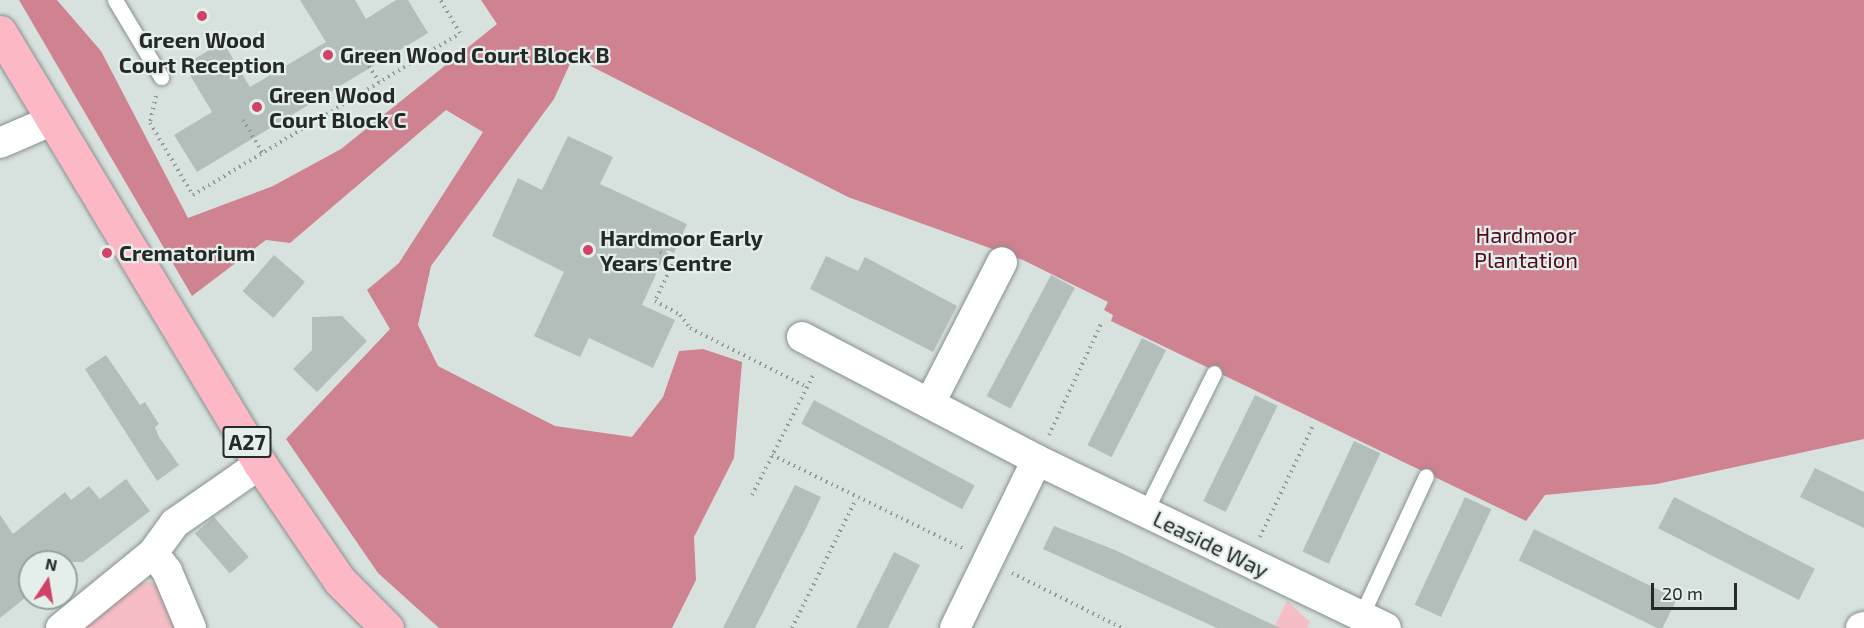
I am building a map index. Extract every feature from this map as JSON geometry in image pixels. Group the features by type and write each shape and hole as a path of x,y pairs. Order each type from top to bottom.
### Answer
{"main road":[{"name":"A27","path":"0,32 260,464 339,580 387,628"}],"street":[{"path":"0,143 53,120"},
{"path":"930,403 1002,262"},
{"name":"Leaside Way","path":"814,343 1037,460 1374,622"},
{"path":"955,628 1037,460"},
{"path":"61,628 153,553 175,524 260,464"},
{"path":"153,553 168,571 191,628"}],"lane":[{"path":"115,0 161,77"},
{"path":"1145,512 1214,373"},
{"path":"1374,622 1426,477"}],"path":[{"path":"161,77 150,123 193,195 460,33 440,0"},
{"path":"359,51 379,82"},
{"path":"243,120 263,153"},
{"path":"660,252 675,259 655,301 690,328 807,387"},
{"path":"1037,460 1102,322"},
{"path":"752,495 807,387 814,343"},
{"path":"1248,562 1313,426"},
{"path":"772,455 1122,628"},
{"path":"792,628 856,498"}],"shaded area":[{"path":"150,582 163,589 179,628 78,628 135,583"},
{"path":"1287,601 1310,622 1307,628 1274,628"}],"green space":[{"name":"Hardmoor Plantation","path":"19,0 57,0 101,51 188,218 273,186 341,149 497,24 481,0 1864,0 1864,439 1657,484 1545,495 1526,521 1111,321 1113,315 1104,310 1108,302 1023,260 848,197 573,57 554,99 431,266 418,325 438,366 555,426 632,437 663,397 679,351 703,349 742,362 734,458 694,537 696,580 672,628 439,628 378,573 286,439 390,329 367,290 399,263 483,132 446,110 290,243 266,240 192,296"}],"building":[{"path":"300,0 355,0 366,19 396,0 408,0 428,33 197,172 174,135 212,112 184,65 223,42 250,87 326,42"},
{"name":"Hardmoor Early Years Centre","path":"568,136 613,157 600,184 687,224 674,253 667,250 642,305 675,320 653,368 589,338 580,357 534,336 564,272 492,236 518,178 542,190"},
{"path":"274,255 305,282 273,318 243,291"},
{"path":"826,256 858,271 865,257 957,306 933,352 810,289"},
{"path":"1051,275 1075,288 1011,409 987,396"},
{"path":"342,316 367,341 317,392 293,369 312,350 312,317"},
{"path":"1142,338 1166,350 1112,457 1088,445"},
{"path":"106,355 140,405 145,402 159,424 155,427 159,437 179,465 157,481 85,369"},
{"path":"1255,395 1277,406 1226,512 1203,501"},
{"path":"814,400 975,485 962,509 801,424"},
{"path":"1354,441 1380,453 1329,564 1302,552"},
{"path":"1815,468 1864,492 1864,528 1800,497"},
{"path":"126,479 150,511 83,562 78,562 78,550 18,550 18,604 0,618 0,515 13,534 65,492 71,500 89,486 100,499"},
{"path":"795,485 821,497 808,524 755,628 723,628"},
{"path":"1465,497 1491,509 1441,617 1415,605"},
{"path":"1674,497 1815,569 1799,600 1658,528"},
{"path":"214,517 249,557 230,573 195,533"},
{"path":"1054,526 1115,550 1280,628 1217,628 1043,549"},
{"path":"1534,529 1677,599 1663,628 1657,628 1519,560"},
{"path":"894,552 920,565 888,628 856,628"}],"place":[{"name":"Green Wood Court Reception","path":"202,16"},
{"name":"Green Wood Court Block B","path":"328,55"},
{"name":"Green Wood Court Block C","path":"257,107"},
{"name":"Hardmoor Early Years Centre","path":"588,250"},
{"name":"Crematorium","path":"107,253"}]}
